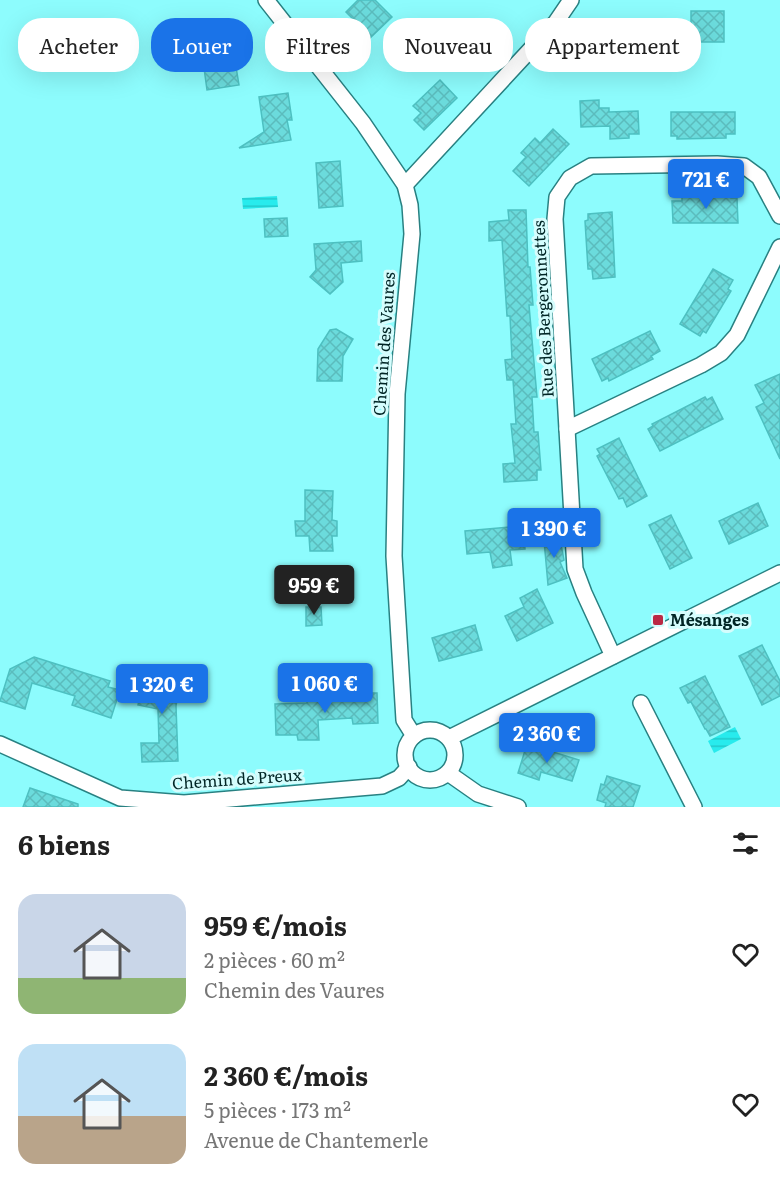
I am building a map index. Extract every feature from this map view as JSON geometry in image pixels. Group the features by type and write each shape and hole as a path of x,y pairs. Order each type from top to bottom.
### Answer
{"street":[{"name":"Chemin des Vaures","path":"266,0 363,123 405,185 410,205 412,234 397,394 394,556 404,720 414,736"},
{"path":"405,185 556,22 571,0"},
{"name":"Rue des Bergeronnettes","path":"613,656 574,569 555,219 557,197 570,178 591,166 717,164 744,166 759,177 780,216"},
{"path":"567,429 722,353 737,335 780,247"},
{"path":"449,738 780,573"},
{"path":"640,703 694,807"},
{"path":"436,730 449,738 455,752 455,759 448,772 442,777 427,779 420,777 409,767 406,761 406,747 414,736 421,731 436,730"},
{"name":"Chemin de Preux","path":"0,744 118,803 184,803 382,786 399,778 409,767"},
{"path":"448,772 478,794 518,807"}],"water":[{"path":"277,196 278,207 243,209 242,198"},
{"path":"735,727 741,739 714,753 708,741"}],"building":[{"path":"358,0 375,0 392,17 383,18 383,26 371,37 371,18 352,18 346,12"},
{"path":"691,11 724,11 724,42 701,42 701,18 691,18"},
{"path":"205,72 237,72 239,85 207,90"},
{"path":"440,80 457,98 424,130 414,120 421,113 413,106"},
{"path":"288,93 292,120 287,120 291,140 239,148 264,132 259,97"},
{"path":"599,100 599,108 609,108 609,112 638,111 639,134 629,134 629,138 610,139 610,126 581,127 580,101"},
{"path":"671,112 735,112 735,134 726,134 726,138 677,139 677,136 671,136"},
{"path":"553,129 569,144 529,186 513,171 526,157 521,153 535,138 540,143"},
{"path":"340,161 343,206 319,208 316,163"},
{"path":"731,195 731,198 737,198 738,223 673,223 672,201 682,201 682,197"},
{"path":"508,210 526,210 528,267 530,267 533,305 529,305 537,397 532,397 534,432 538,432 541,470 537,470 537,480 504,482 503,464 515,463 511,424 516,424 513,380 507,380 505,360 512,359 510,316 507,316 502,240 489,241 489,222 509,220"},
{"path":"612,212 615,277 593,279 592,269 588,269 585,221 588,220 588,214"},
{"path":"287,218 288,236 265,237 264,219"},
{"path":"361,241 362,261 341,263 343,282 330,294 310,277 316,270 314,244"},
{"path":"713,269 733,280 728,289 731,291 706,333 703,331 700,336 680,324"},
{"path":"336,329 353,339 343,356 342,381 317,381 318,349 330,330"},
{"path":"650,331 660,351 651,356 653,359 609,381 608,378 602,381 592,359"},
{"path":"780,374 780,459 756,407 764,403 755,385"},
{"path":"705,397 707,400 712,397 723,419 660,451 648,429 653,426 652,424"},
{"path":"619,438 647,496 627,507 623,498 619,499 597,456 600,454 597,449"},
{"path":"305,490 333,491 332,520 337,521 337,536 332,536 333,551 310,551 309,536 296,536 295,521 305,521"},
{"path":"758,503 768,526 729,544 719,521"},
{"path":"671,515 692,558 670,569 649,525"},
{"path":"523,526 525,549 510,550 512,565 493,568 490,552 467,554 465,531"},
{"path":"546,528 551,540 560,539 564,560 560,562 567,578 548,585 543,529"},
{"path":"537,589 553,623 517,641 505,616 524,607 520,598"},
{"path":"306,607 321,607 322,625 306,626"},
{"path":"475,625 482,650 439,661 432,638"},
{"path":"762,645 780,681 780,696 762,705 739,656"},
{"path":"34,657 110,681 108,687 120,690 111,718 72,705 75,696 32,683 25,709 0,701 10,669"},
{"path":"147,669 181,675 176,706 178,761 142,762 141,743 159,743 158,709 138,705"},
{"path":"705,676 730,727 710,736 691,702 688,703 680,688"},
{"path":"351,689 365,689 366,693 377,693 378,723 353,724 352,718 318,720 319,740 298,740 297,735 276,735 275,704 307,703 307,701 351,696"},
{"path":"527,744 579,760 572,781 541,772 539,780 518,773"},
{"path":"607,776 640,786 633,807 605,807 606,803 597,800 601,784 604,785"},
{"path":"30,788 78,804 78,807 23,807"}],"place":[{"name":"Mésanges","path":"658,620"}]}
